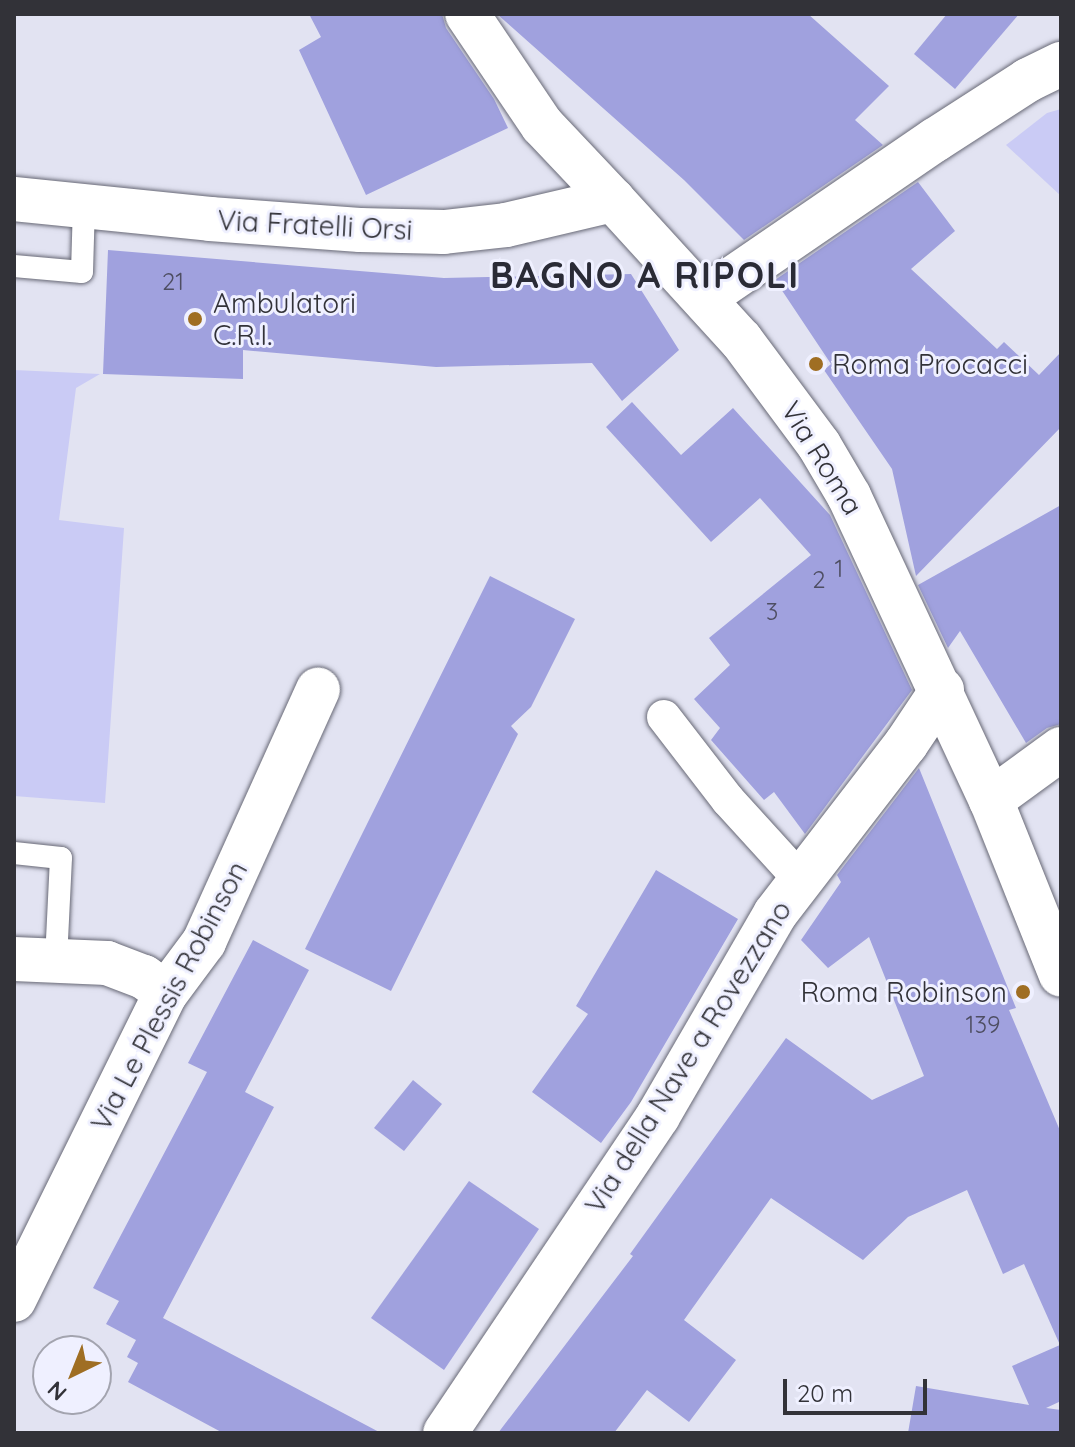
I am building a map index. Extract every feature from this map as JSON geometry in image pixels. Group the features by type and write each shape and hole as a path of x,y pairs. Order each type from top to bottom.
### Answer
{"street":[{"name":"Via Roma","path":"467,14 542,125 704,298 819,445 855,509 942,690 991,800 1061,975"},
{"path":"704,298 935,140 1028,80 1061,64"},
{"name":"Via Fratelli Orsi","path":"14,199 210,219 360,230 444,232 506,225 613,200"},
{"name":"Via Le Plessis Robinson","path":"14,1300 166,993 204,942 318,690"},
{"name":"Via della Nave a Rovezzano","path":"445,1433 658,1116 775,914 906,744 942,690"},
{"path":"664,717 728,800 800,879"},
{"path":"991,800 1061,749"},
{"path":"35,959 123,967 166,993"}],"lane":[{"path":"14,266 82,272 84,205"},
{"path":"14,853 61,858 35,959"}],"shaded area":[{"path":"1061,109 1061,196 1006,145 1047,113"},
{"path":"14,370 100,374 76,388 59,520 124,528 105,803 14,796"}],"building":[{"path":"309,14 442,14 446,28 494,99 508,128 366,195 299,50 321,37"},
{"path":"497,14 808,14 889,86 855,120 883,145 744,240 684,180"},
{"path":"947,14 1019,14 955,89 914,54"},
{"path":"918,182 955,231 911,269 997,349 1004,342 1039,375 1061,352 1061,427 916,576 892,469 824,370 831,364 775,280"},
{"path":"108,250 444,278 631,274 679,350 622,401 592,363 436,367 243,350 243,379 103,374"},
{"path":"632,402 681,455 733,408 830,515 912,690 805,834 774,792 764,800 711,740 720,728 694,699 730,665 709,638 811,555 760,498 711,542 606,427"},
{"path":"1061,505 1061,724 1047,728 1026,743 960,631 948,648 918,585"},
{"path":"490,576 575,619 531,707 511,726 518,734 391,991 305,949"},
{"path":"919,768 1016,1008 1009,1010 1061,1133 1061,1401 1046,1408 1061,1410 1061,1433 908,1433 916,1386 1029,1405 1012,1366 1060,1345 1024,1264 1003,1274 967,1190 908,1217 863,1260 771,1198 684,1320 736,1360 689,1422 647,1390 614,1433 498,1433 633,1256 630,1254 786,1038 872,1100 924,1076 869,937 828,968 801,940 841,882 837,875"},
{"path":"656,870 738,919 631,1102 601,1143 532,1092 588,1014 576,1006"},
{"path":"253,940 309,970 245,1092 274,1107 163,1318 381,1433 223,1433 128,1382 138,1363 127,1357 136,1340 106,1324 119,1301 93,1288 207,1072 188,1063"},
{"path":"413,1080 442,1104 404,1151 374,1128"},
{"path":"469,1181 539,1229 444,1370 371,1318"}],"place":[{"name":"Ambulatori C.R.I.","path":"195,319"},
{"name":"Roma Procacci","path":"816,364"},
{"name":"Roma Robinson","path":"1023,992"}],"district":[{"name":"BAGNO A RIPOLI","path":"645,275"}]}
